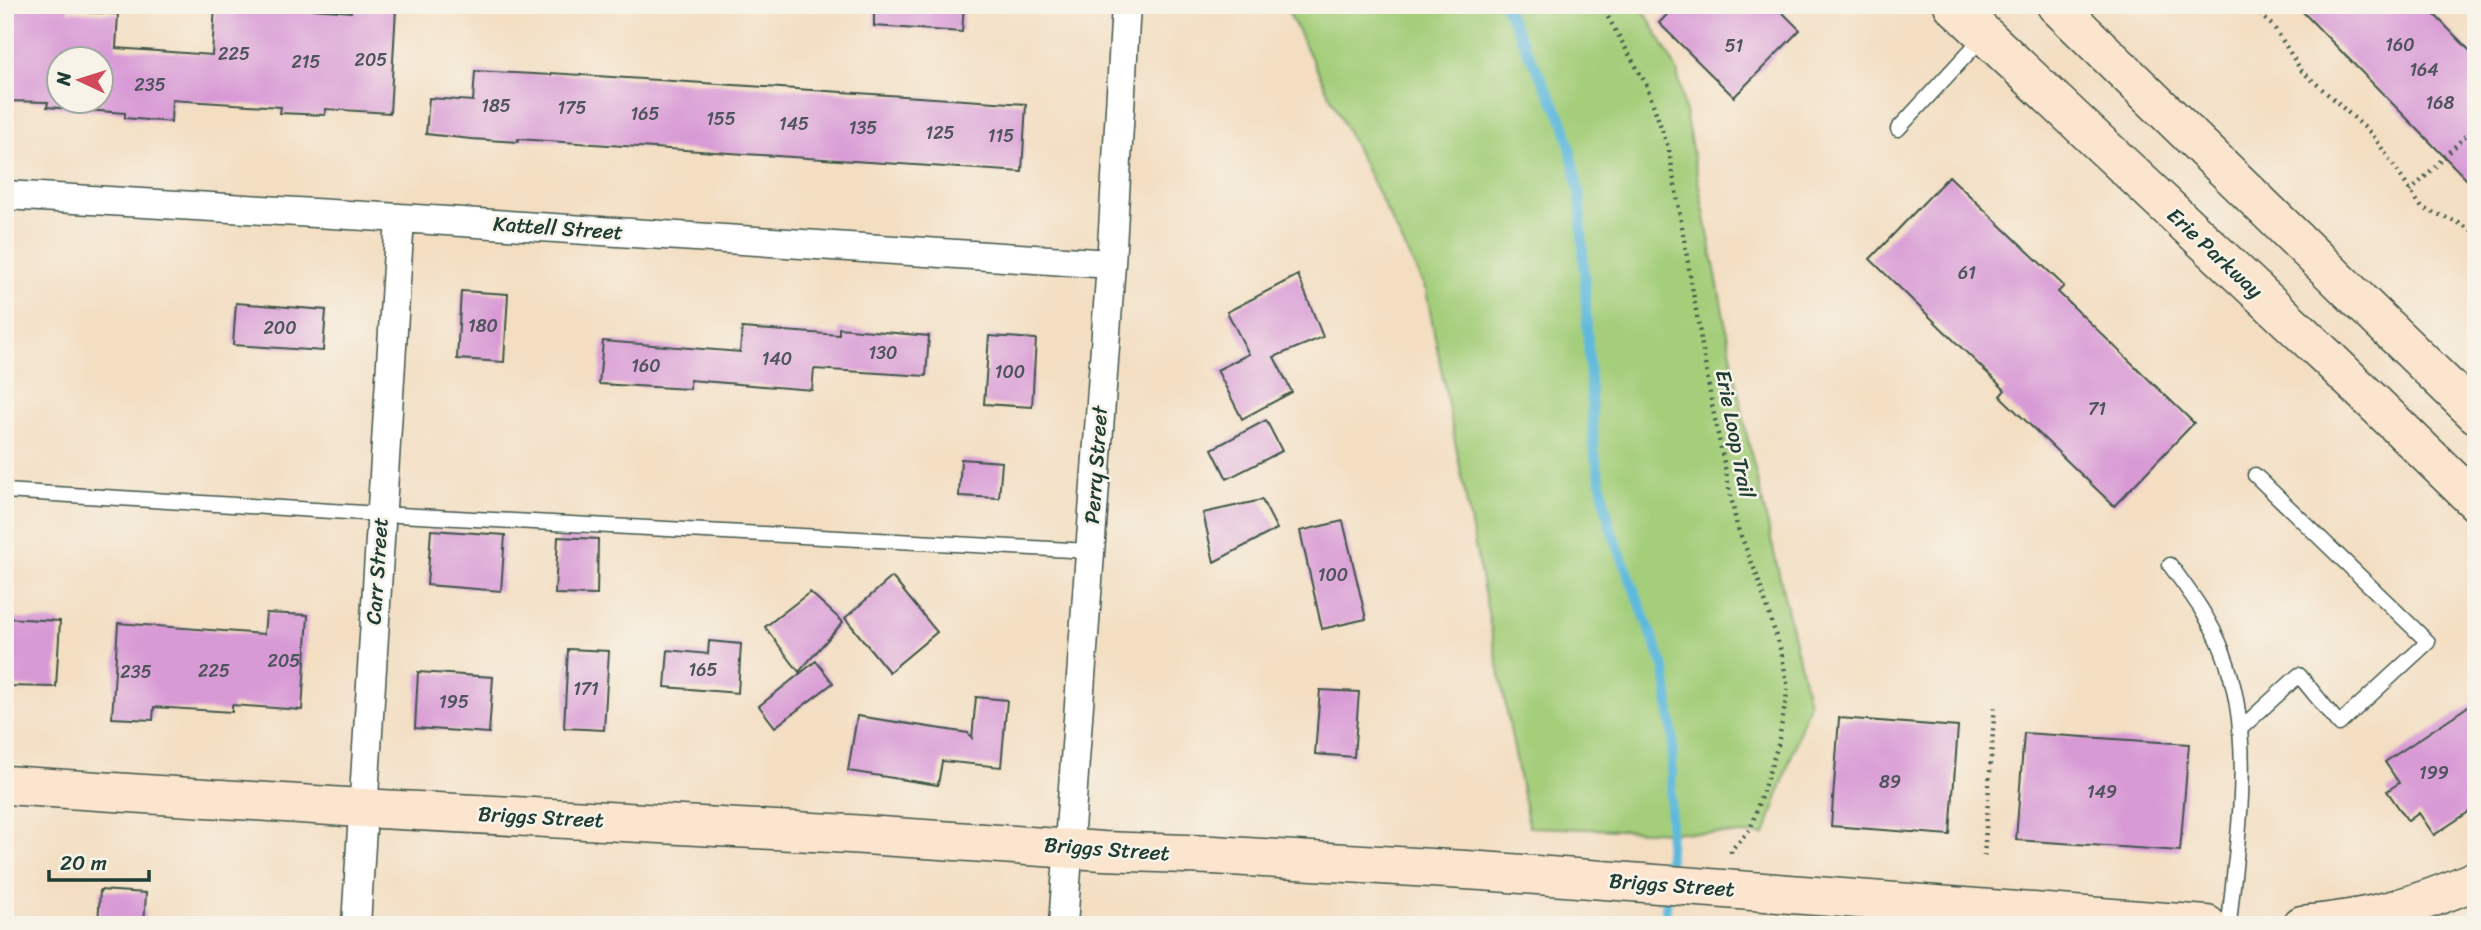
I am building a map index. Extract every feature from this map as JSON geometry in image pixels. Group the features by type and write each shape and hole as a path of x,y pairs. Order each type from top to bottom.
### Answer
{"street":[{"name":"Perry Street","path":"1063,925 1111,264 1126,5"},
{"name":"Erie Parkway","path":"1954,5 2328,358 2476,502"},
{"path":"2056,5 2476,414"},
{"name":"Kattell Street","path":"5,195 1111,264"},
{"name":"Carr Street","path":"356,925 361,808 401,218"},
{"name":"Briggs Street","path":"5,785 1617,881 1720,874 2207,925"},
{"path":"2302,925 2381,914 2427,901 2476,880"}],"lane":[{"path":"1898,129 1984,36"},
{"path":"2239,730 2299,675 2339,724 2428,642 2255,475"},
{"path":"5,491 380,514 1090,551"},
{"path":"2169,565 2197,601 2223,652 2238,712 2243,782 2229,925"}],"path":[{"name":"Erie Loop Trail","path":"1601,5 1646,83 1669,150 1712,405 1737,526 1781,651 1788,688 1778,745 1750,830 1731,850 1720,874"},
{"path":"2249,5 2274,26 2301,70 2373,135 2422,208 2476,233"},
{"path":"2410,192 2476,125"},
{"path":"1984,856 1996,703"}],"green space":[{"path":"1285,5 1641,5 1677,70 1745,427 1809,703 1765,835 1529,827 1426,290"}],"building":[{"path":"5,5 69,5 68,11 118,14 116,48 46,46 46,102 5,101"},
{"path":"215,5 260,5 351,12 351,6 396,9 390,113 326,109 325,115 280,113 281,107 172,100 171,122 125,118 125,113 116,112 116,48 212,55"},
{"path":"874,5 964,5 962,32 874,26"},
{"path":"1676,5 1775,5 1800,30 1734,97 1659,23"},
{"path":"2296,5 2425,5 2476,57 2476,189"},
{"path":"475,71 551,73 1026,104 1022,172 518,139 518,142 426,134 429,98 473,101"},
{"path":"1949,176 2064,286 2058,292 2194,423 2114,506 2000,396 2005,390 1870,259"},
{"path":"1298,275 1323,337 1274,357 1292,392 1242,419 1217,370 1249,354 1227,312"},
{"path":"461,291 508,294 504,362 457,359"},
{"path":"236,303 326,310 323,351 233,345"},
{"path":"742,328 839,335 839,328 929,336 926,376 814,369 812,390 690,380 690,389 599,384 603,341 740,352"},
{"path":"989,336 1036,339 1032,407 984,404"},
{"path":"1266,420 1282,451 1227,479 1212,449"},
{"path":"961,459 1002,462 999,498 959,496"},
{"path":"1262,500 1277,529 1214,562 1203,513"},
{"path":"1343,521 1366,619 1322,629 1300,531"},
{"path":"431,530 505,535 501,591 427,585"},
{"path":"558,537 598,539 597,595 555,594"},
{"path":"892,577 937,632 889,672 845,618"},
{"path":"810,592 843,622 799,672 765,627"},
{"path":"266,613 308,615 302,710 232,705 232,712 154,707 153,720 112,718 118,623 264,634"},
{"path":"5,618 60,621 56,687 5,686"},
{"path":"709,641 741,644 738,693 665,687 668,650 708,654"},
{"path":"568,649 609,651 604,730 564,728"},
{"path":"816,661 833,683 775,727 759,706"},
{"path":"418,672 493,677 489,733 415,728"},
{"path":"1320,690 1359,692 1354,757 1315,754"},
{"path":"976,697 1007,700 1001,767 942,761 938,785 848,771 857,716 968,733 972,738"},
{"path":"2476,701 2476,807 2434,835 2419,813 2408,821 2387,791 2399,783 2385,762"},
{"path":"1839,718 1958,727 1950,835 1831,826"},
{"path":"2024,733 2189,744 2180,851 2016,840"},
{"path":"100,890 146,893 144,925 98,925"}],"waterway":[{"path":"1504,5 1565,125 1580,196 1594,451 1610,527 1665,670 1673,739 1668,879"},
{"path":"1665,925 1667,894"}]}
